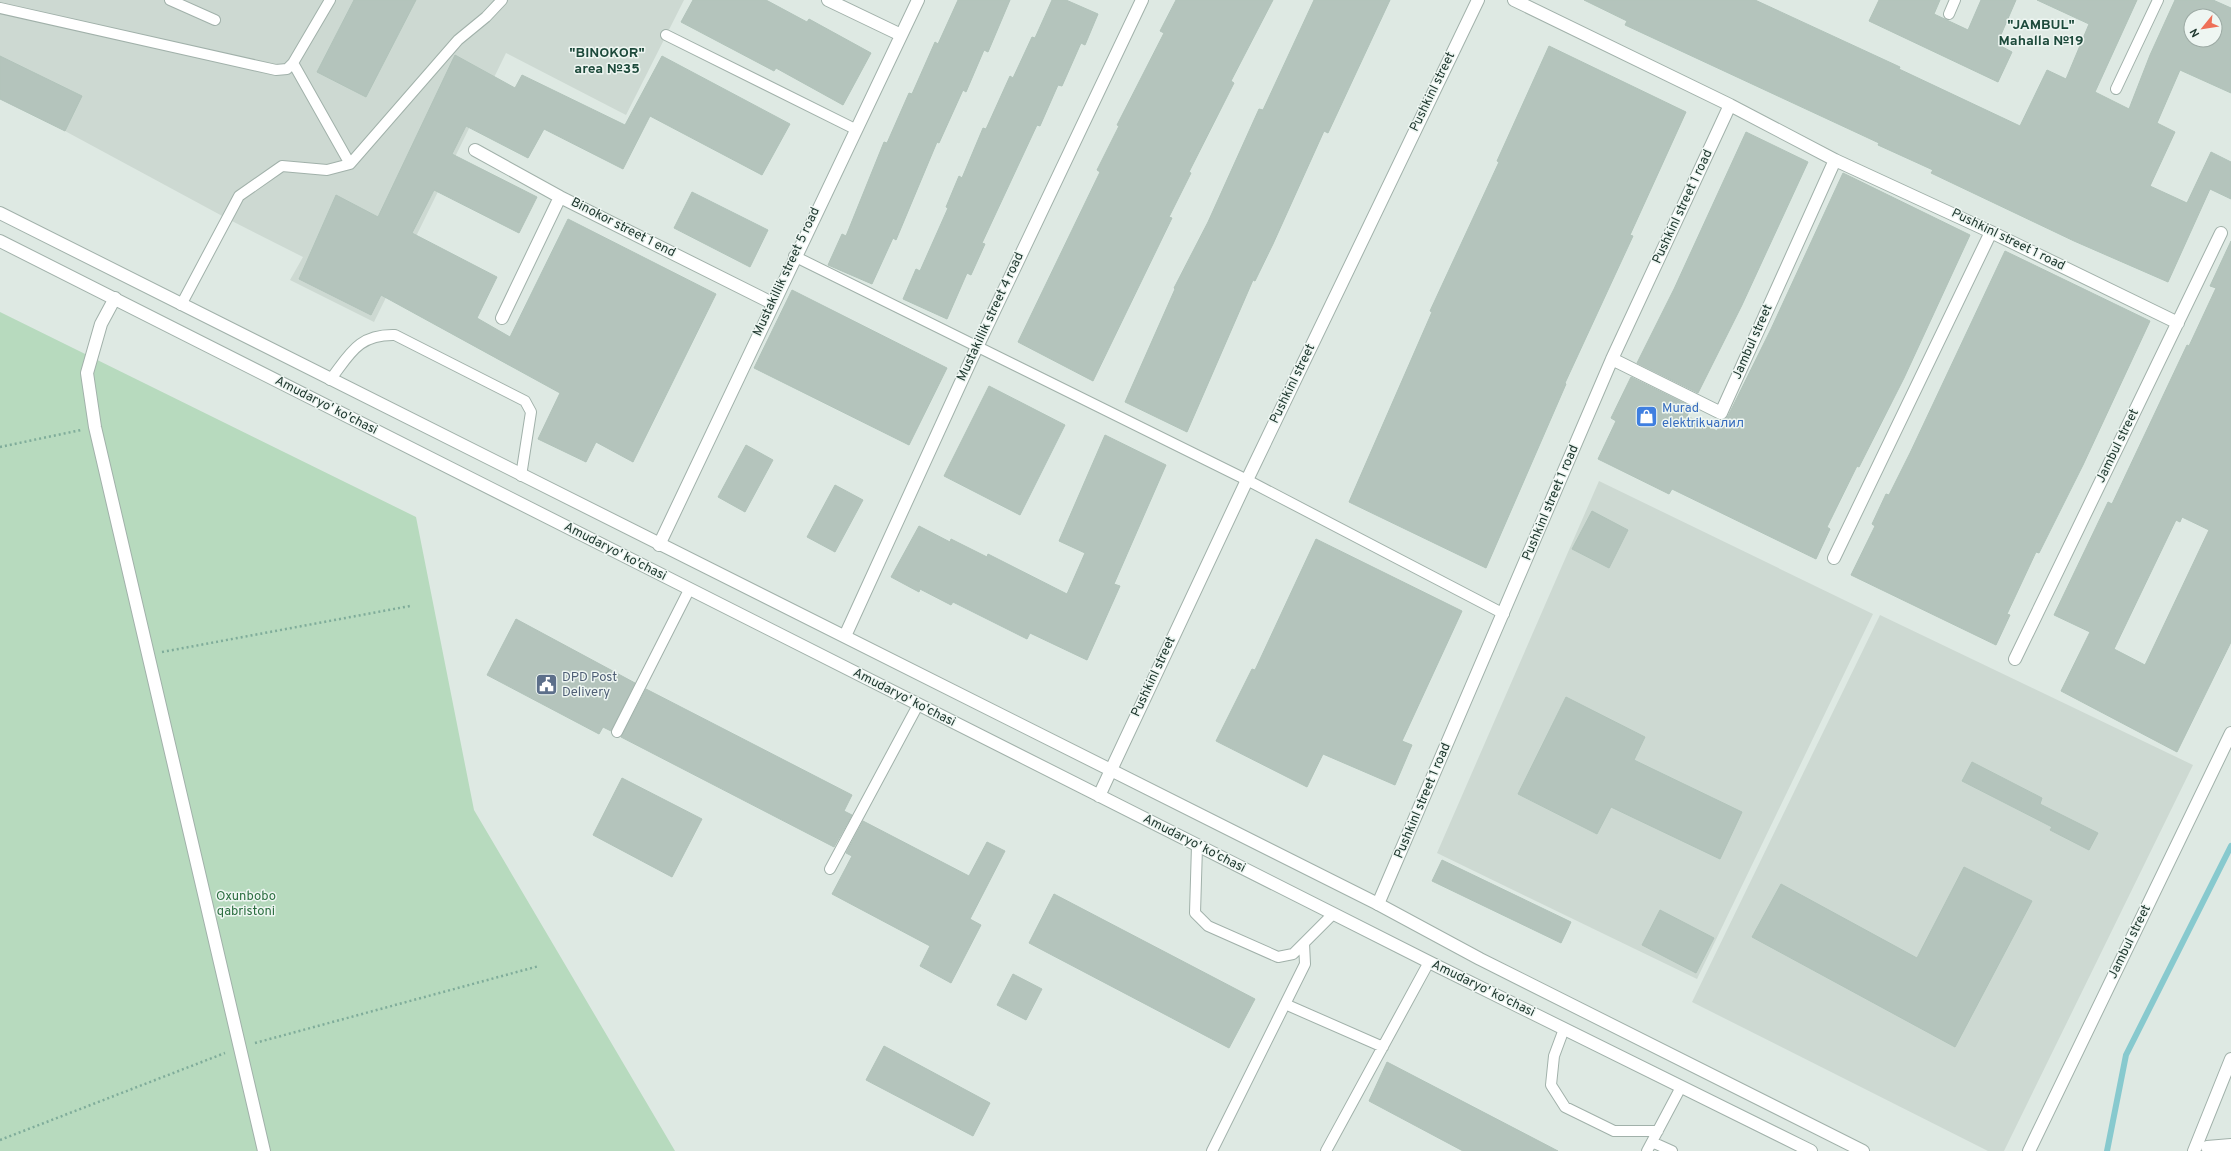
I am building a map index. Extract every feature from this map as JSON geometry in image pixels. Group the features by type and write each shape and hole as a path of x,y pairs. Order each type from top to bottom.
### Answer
{"street":[{"path":"828,0 900,35"},
{"name":"Mustakillik street 5 road","path":"659,545 794,256 918,0"},
{"name":"Mustakillik street 4 road","path":"845,636 977,346 1142,0"},
{"name":"Pushkinl street","path":"1099,796 1247,480 1478,0"},
{"name":"Pushkinl street 1 road","path":"1514,0 1730,105 1836,160 1991,232 2178,323"},
{"name":"Pushkinl street 1 road","path":"1378,904 1504,614 1612,359 1730,105"},
{"name":"Binokor street 1 end","path":"475,150 560,197 772,303"},
{"name":"Jambul street","path":"1612,359 1721,413 1836,160"},
{"path":"502,318 560,197"},
{"path":"0,213 521,476 845,636 1378,904 1480,959 1863,1151"},
{"path":"1834,558 1991,232"},
{"name":"Jambul street","path":"2015,659 2221,233"},
{"name":"Amudaryo' ko'chasi","path":"0,241 1197,846 1811,1151"},
{"path":"115,298 101,324 87,373 95,427 264,1151"},
{"name":"Jambul street","path":"2029,1151 2231,733"},
{"path":"2194,1151 2231,1059"},
{"path":"2207,1147 2231,1145"}],"lane":[{"path":"170,0 215,20"},
{"path":"0,8 276,70 287,70 293,63 330,0"},
{"path":"181,305 239,196 282,166 327,170 350,164 458,40 486,17 502,0"},
{"path":"1949,14 1956,0"},
{"path":"2116,89 2158,0"},
{"path":"666,35 855,129"},
{"path":"293,63 350,164"},
{"path":"794,256 1247,480 1504,614"},
{"path":"330,380 358,344 383,334 394,335 401,338 524,401 531,412 521,476"},
{"path":"617,732 689,590"},
{"path":"830,869 918,705"},
{"path":"1197,846 1195,913 1208,926 1278,957 1293,954 1333,914"},
{"path":"1212,1151 1305,964 1304,943"},
{"path":"1326,1151 1429,962"},
{"path":"1285,1004 1383,1047"},
{"path":"1564,1029 1554,1056 1551,1085 1565,1107 1614,1131 1658,1130"},
{"path":"1672,1151 1650,1147 1681,1087"}],"path":[{"path":"0,448 95,427"},
{"path":"149,654 410,606"},
{"path":"0,1140 240,1047 539,966"}],"shaded area":[{"path":"0,0 684,0 626,115 506,53 374,322 290,280 303,257 226,218 65,131 0,99"},
{"path":"1599,481 1873,614 1697,979 1437,853"},
{"path":"1880,615 2193,765 2004,1151 1988,1151 1692,1002"}],"green space":[{"name":"Oxunbobo qabristoni","path":"0,312 416,517 474,810 675,1151 0,1151"}],"building":[{"path":"354,0 416,0 366,97 317,72"},
{"path":"693,0 766,0 807,22 809,19 871,53 843,105 776,68 774,71 681,22"},
{"path":"958,0 1010,0 988,52 984,50 966,92 963,90 939,143 937,142 896,240 893,238 872,284 828,265 842,234 846,236 884,142 887,143 909,93 912,94 935,42 938,44"},
{"path":"1052,0 1066,0 1098,14 1085,45 1081,43 1062,86 1058,85 1040,126 1037,125 982,243 985,244 971,275 967,273 947,319 903,299 916,269 920,271 948,208 946,207 959,176 962,178 983,128 986,129 1010,76 1013,78 1032,37 1035,38"},
{"path":"1176,0 1273,0 1231,81 1234,83 1189,172 1191,173 1169,217 1172,218 1093,381 1018,342 1100,172 1097,170 1119,126 1117,125 1164,33 1160,31"},
{"path":"1314,0 1390,0 1328,133 1324,131 1273,244 1255,281 1253,280 1187,432 1125,402 1175,289 1174,288 1208,222 1259,109 1263,110"},
{"path":"1584,0 1755,0 1900,67 1899,69 2020,126 2047,70 2066,79 2089,24 2037,0 2137,0 2095,92 2129,109 2150,55 2175,0 2213,0 2231,8 2231,93 2180,70 2157,123 2175,132 2150,186 2187,203 2211,152 2231,162 2231,199 2210,189 2168,282 2074,241 1931,173 1933,170 1878,145 1879,143 1625,25 1627,21"},
{"path":"1879,0 1940,0 1934,14 1968,30 1981,0 2016,0 1997,44 2012,52 1998,82 1869,21"},
{"path":"1549,46 1686,112 1630,235 1633,236 1565,383 1566,384 1486,568 1349,502 1432,312 1430,311 1499,162 1497,161"},
{"path":"455,55 515,88 522,75 625,125 662,56 790,124 762,175 650,116 623,169 544,129 528,158 466,126 452,154 537,197 519,233 434,190 412,233 497,277 477,318 510,337 568,219 716,294 633,462 596,442 586,462 538,439 560,393 381,295 371,315 299,279 336,195 378,217"},
{"path":"0,56 82,96 65,131 0,99"},
{"path":"1746,132 1808,162 1742,305 1698,393 1637,363 1674,289"},
{"path":"1843,173 1970,235 1904,378 1859,467 1857,466 1827,527 1830,529 1816,559 1672,489 1669,494 1598,459 1616,421 1611,418 1631,377 1692,407 1687,416 1717,431 1722,420 1728,416 1771,329"},
{"path":"692,192 768,230 750,267 674,228"},
{"path":"2231,241 2231,642 2177,752 2061,691 2090,632 2054,615 2108,502 2112,504 2187,345 2189,346 2216,288 2210,286","holes":["2182,517 2209,530 2145,665 2114,649 2176,520 2180,522"]},
{"path":"2005,251 2150,321 2083,465 2039,553 2036,552 2007,614 2010,615 1996,645 1851,575 1875,526 1872,524 1886,494 1889,495 1910,453"},
{"path":"792,290 947,368 909,445 754,368"},
{"path":"989,386 1065,425 1020,515 944,476"},
{"path":"1105,435 1166,465 1114,584 1120,586 1087,660 1030,633 1027,639 953,602 951,605 920,589 919,592 891,577 919,526 950,542 951,539 987,557 988,554 1067,594 1085,553 1059,541"},
{"path":"746,445 773,460 745,512 718,497"},
{"path":"835,485 863,500 835,552 807,537"},
{"path":"1592,511 1628,530 1609,568 1572,549"},
{"path":"1316,539 1462,611 1402,741 1412,745 1395,785 1323,754 1307,787 1216,741 1252,669 1255,670"},
{"path":"516,619 635,683 611,731 603,727 599,734 487,675"},
{"path":"646,689 852,795 844,811 852,815 834,847 621,737"},
{"path":"1566,697 1645,737 1634,760 1742,812 1720,859 1611,807 1597,834 1518,794"},
{"path":"1972,762 2042,798 2040,804 2098,833 2089,850 2050,830 2052,827 1962,781"},
{"path":"622,778 702,819 672,877 593,835"},
{"path":"863,821 969,876 987,842 1005,851 970,919 981,925 951,983 920,966 930,946 832,894 852,856 846,853"},
{"path":"1442,860 1571,922 1561,943 1432,881"},
{"path":"1964,867 2032,901 1955,1047 1752,937 1781,884 1917,958"},
{"path":"1054,894 1255,999 1229,1048 1029,943"},
{"path":"1660,910 1714,938 1696,973 1642,945"},
{"path":"1013,974 1042,989 1026,1020 997,1005"},
{"path":"884,1046 990,1103 973,1136 866,1080"},
{"path":"1387,1062 1558,1151 1463,1151 1369,1101"}],"waterway":[{"path":"2107,1151 2126,1055 2231,846"}],"place":[{"name":"Murad elektrikчалил","path":"1647,416"},
{"name":"DPD Post Delivery","path":"546,685"}],"district":[{"name":"\"JAMBUL\" Mahalla №19","path":"2041,34"},
{"name":"\"BINOKOR\" area №35","path":"607,62"}]}
